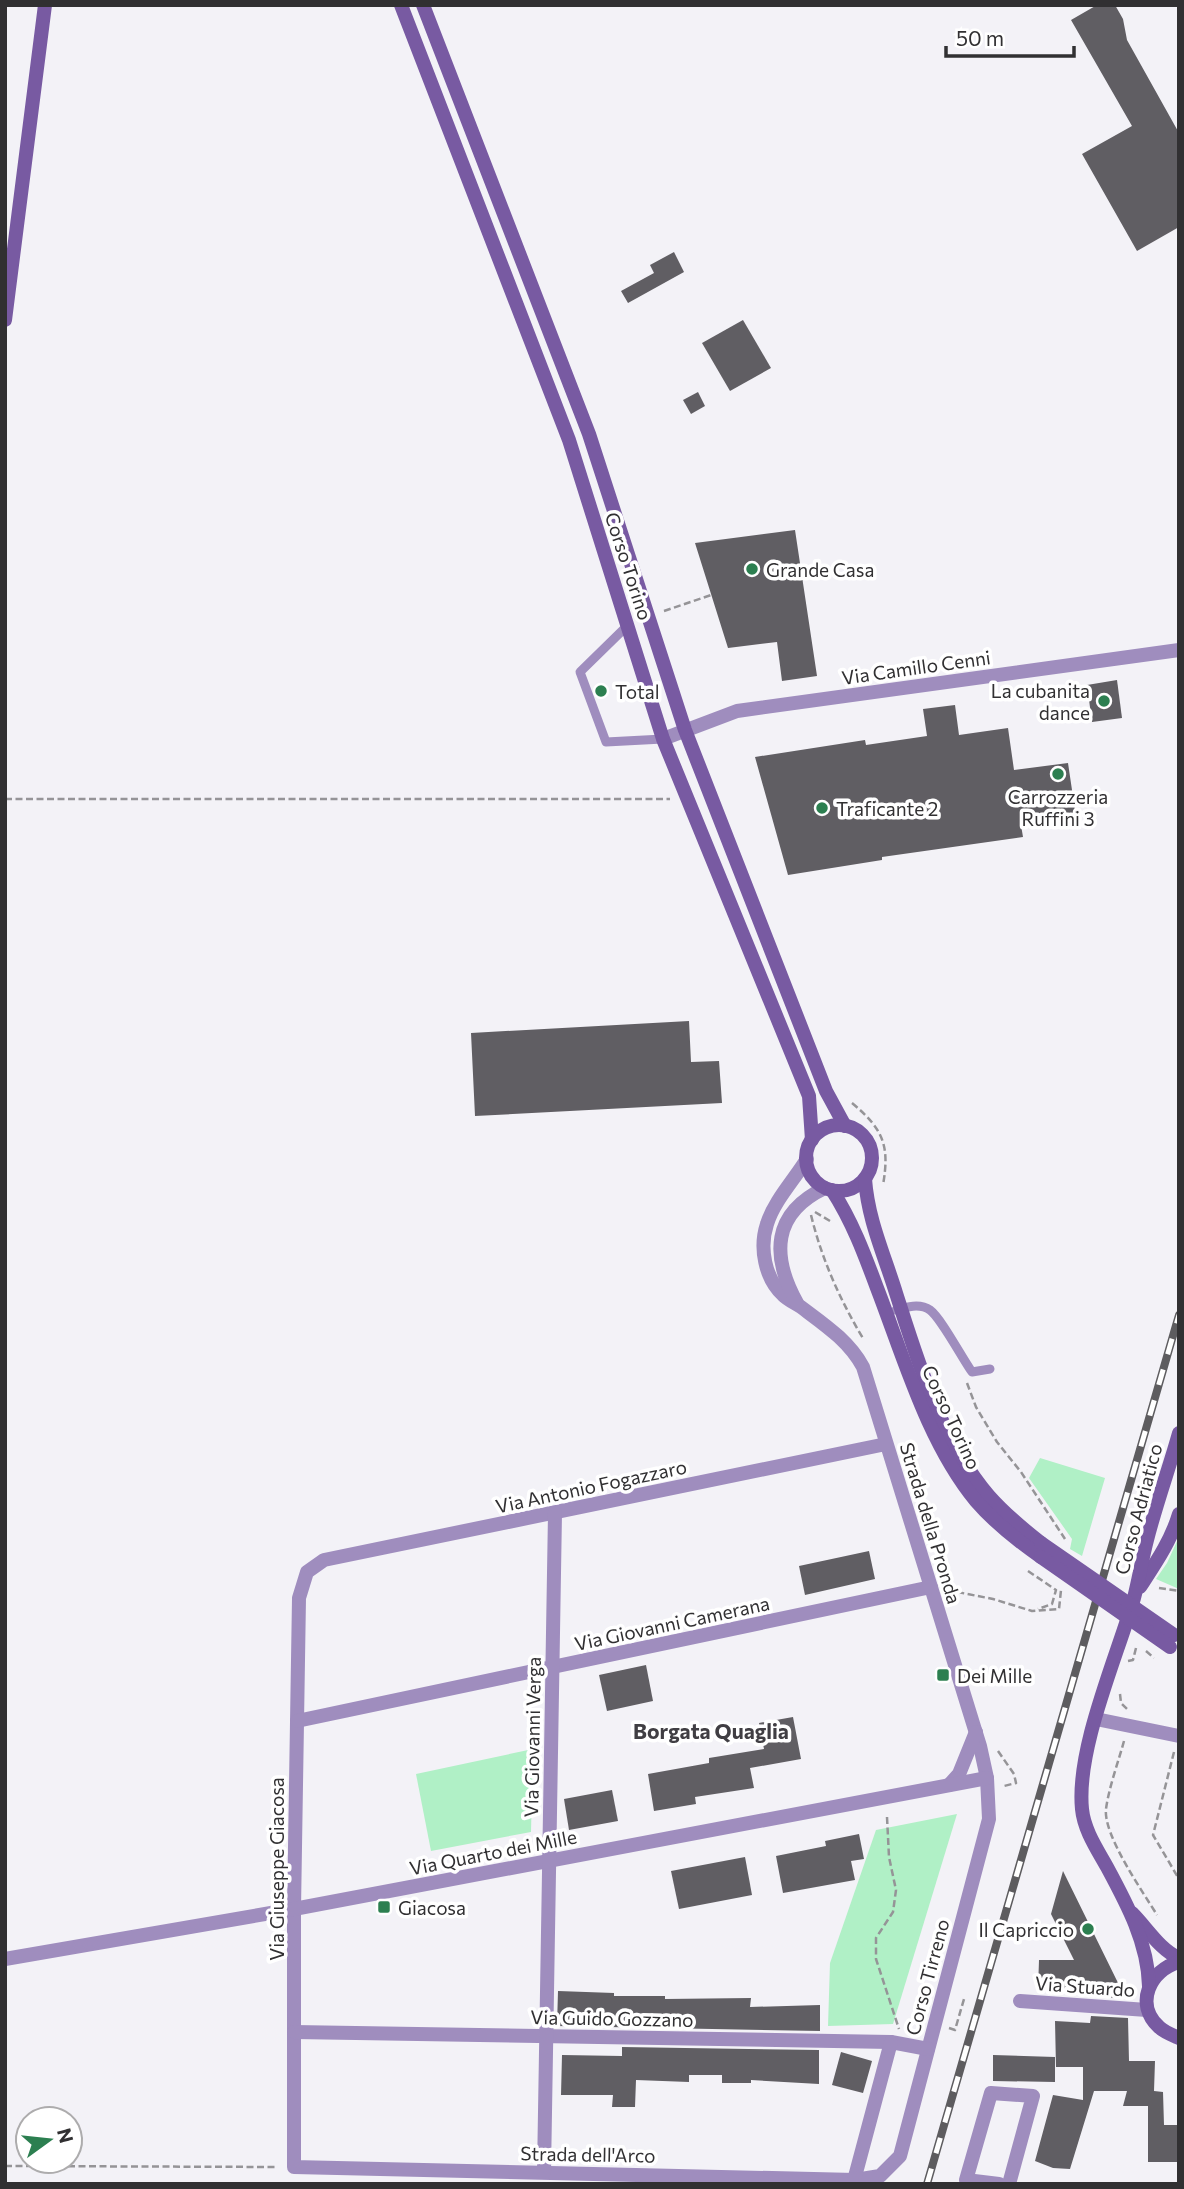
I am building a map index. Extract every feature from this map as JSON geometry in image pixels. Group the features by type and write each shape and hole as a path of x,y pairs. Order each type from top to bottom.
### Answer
{"street":[{"path":"5,320 45,5"},
{"name":"Corso Torino","path":"401,5 569,440 663,739 809,1097 812,1140 807,1159 815,1181 829,1189 856,1231 964,1461 990,1498 1063,1573 1175,1643"},
{"name":"Corso Torino","path":"423,5 589,434 685,730 826,1091 845,1126 862,1135 870,1146 872,1157 865,1179 873,1227 894,1311"},
{"name":"Via Camillo Cenni","path":"663,739 737,711 1179,650"},
{"path":"812,1140 830,1127 845,1126"},
{"name":"Strada della Pronda","path":"807,1159 771,1214 763,1243 765,1261 774,1283 784,1297 842,1338 863,1367 976,1732 987,1784"},
{"path":"829,1189 850,1189 865,1179"},
{"name":"Strada della Pronda","path":"797,1304 783,1273 779,1242 787,1221 796,1208 810,1195 829,1189"},
{"name":"Corso Adriatico","path":"1132,1913 1092,1840 1085,1821 1082,1800 1083,1769 1096,1718 1135,1595 1147,1539 1179,1433"},
{"name":"Via Antonio Fogazzaro","path":"307,1572 324,1560 886,1444"},
{"name":"Via Giovanni Verga","path":"544,2172 555,1513"},
{"name":"Corso Adriatico","path":"1135,1595 1159,1558 1176,1526 1179,1514"},
{"name":"Corso Torino","path":"1041,1550 1175,1643"},
{"name":"Via Giuseppe Giacosa","path":"294,2167 294,1909 299,1598 307,1572"},
{"name":"Via Giovanni Camerana","path":"297,1721 931,1587"},
{"path":"1096,1718 1179,1736"},
{"path":"949,1785 959,1773 976,1732"},
{"name":"Via Quarto dei Mille","path":"5,1959 294,1909 949,1785 987,1784"},
{"name":"Corso Tirreno","path":"880,2176 900,2157 989,1819 987,1784"},
{"path":"1132,1913 1160,1945 1179,1960"},
{"path":"1132,1913 1149,1968 1147,2010 1159,2027 1179,2038"},
{"path":"1149,1986 1164,1967 1179,1960"},
{"name":"Via Stuardo","path":"1020,2001 1147,2010"},
{"name":"Via Guido Gozzano","path":"295,2032 547,2036 895,2035 928,2049"},
{"name":"Corso Tirreno","path":"854,2182 895,2035"},
{"path":"999,2184 966,2180 991,2093 1033,2096 1009,2184"},
{"name":"Strada dell'Arco","path":"294,2167 854,2182 880,2176"}],"lane":[{"path":"628,625 580,672 606,742 663,739"},
{"path":"894,1311 920,1307 930,1310 972,1372 990,1369"}],"path":[{"path":"664,611 711,595"},
{"path":"5,799 689,799"},
{"path":"851,1102 869,1117 882,1133 887,1162 882,1188"},
{"path":"836,1225 825,1216 810,1210 826,1265 845,1308 868,1345"},
{"path":"964,1374 976,1407 997,1442 1021,1472 1067,1542"},
{"path":"1028,1571 1056,1590 1052,1604 1032,1611"},
{"path":"956,1592 993,1599 1032,1611 1059,1609 1063,1573"},
{"path":"1157,1587 1179,1591"},
{"path":"1132,1644 1128,1661 1133,1660 1136,1643 1154,1658"},
{"path":"1119,1687 1121,1703 1128,1710"},
{"path":"1179,1736 1153,1835 1179,1879"},
{"path":"1125,1739 1106,1811 1107,1820 1119,1850 1157,1916"},
{"path":"987,1784 1016,1783 1014,1774"},
{"path":"887,1817 889,1857 896,1890 893,1912 876,1938 876,1959 895,2035"},
{"path":"960,2014 964,1999"},
{"path":"5,2166 294,2167"}],"green space":[{"path":"1040,1458 1105,1478 1082,1556 1070,1549 1072,1539 1029,1478"},
{"path":"1179,1537 1179,1589 1156,1579"},
{"path":"533,1749 531,1832 431,1851 416,1774"},
{"path":"957,1814 893,2024 828,2026 830,1963 876,1830"}],"building":[{"path":"1097,5 1115,5 1123,19 1127,40 1179,133 1179,227 1137,251 1082,154 1132,126 1071,20"},
{"path":"674,252 684,272 628,303 621,291 654,273 650,265"},
{"path":"743,320 771,368 730,391 702,343"},
{"path":"698,392 705,406 691,414 683,400"},
{"name":"Grande Casa","path":"795,530 817,676 782,681 777,642 728,648 695,543"},
{"name":"La cubanita dance","path":"1117,680 1122,718 1092,722 1087,685"},
{"path":"955,705 959,735 1008,728 1014,770 1068,763 1076,817 1021,825 1023,837 882,857 882,860 788,875 755,757 865,740 866,745 927,736 923,709"},
{"path":"689,1021 691,1062 719,1061 722,1103 475,1116 471,1033"},
{"path":"869,1551 875,1579 805,1595 799,1566"},
{"path":"646,1665 653,1701 607,1711 599,1675"},
{"path":"793,1717 801,1759 750,1768 754,1788 695,1797 696,1804 654,1811 648,1774 709,1763 709,1758 764,1749 759,1723"},
{"path":"612,1790 618,1821 569,1830 564,1799"},
{"path":"859,1834 864,1859 851,1861 855,1880 783,1893 776,1856 826,1846 825,1841"},
{"path":"745,1857 752,1895 679,1909 671,1871"},
{"path":"1063,1871 1121,1989 1116,1998 1091,1996 1091,1989 1038,1990 1039,1960 1074,1960 1051,1914"},
{"path":"558,1991 614,1993 614,1996 665,1996 665,1999 751,1998 750,2007 820,2005 820,2031 557,2026"},
{"path":"1091,2016 1128,2018 1129,2061 1155,2061 1154,2091 1163,2092 1164,2125 1179,2125 1179,2162 1148,2162 1148,2106 1123,2106 1127,2091 1094,2091 1070,2169 1053,2168 1035,2161 1053,2095 1083,2100 1083,2067 1056,2067 1055,2021 1090,2023"},
{"path":"622,2047 819,2050 819,2084 751,2080 751,2083 722,2083 722,2075 689,2075 689,2082 636,2080 635,2107 612,2107 613,2095 561,2095 562,2055 622,2056"},
{"path":"841,2052 872,2061 863,2093 832,2085"},
{"path":"993,2055 1055,2057 1055,2082 993,2081"}],"railway":[{"path":"927,2184 1179,1315"}],"place":[{"name":"Grande Casa","path":"752,569"},
{"name":"Total","path":"601,691"},
{"name":"La cubanita dance","path":"1104,701"},
{"name":"Carrozzeria Ruffini 3","path":"1058,774"},
{"name":"Traficante 2","path":"822,808"},
{"name":"Dei Mille","path":"943,1675"},
{"name":"Giacosa","path":"384,1907"},
{"name":"Il Capriccio","path":"1088,1929"}],"district":[{"name":"Borgata Quaglia","path":"711,1730"}]}
